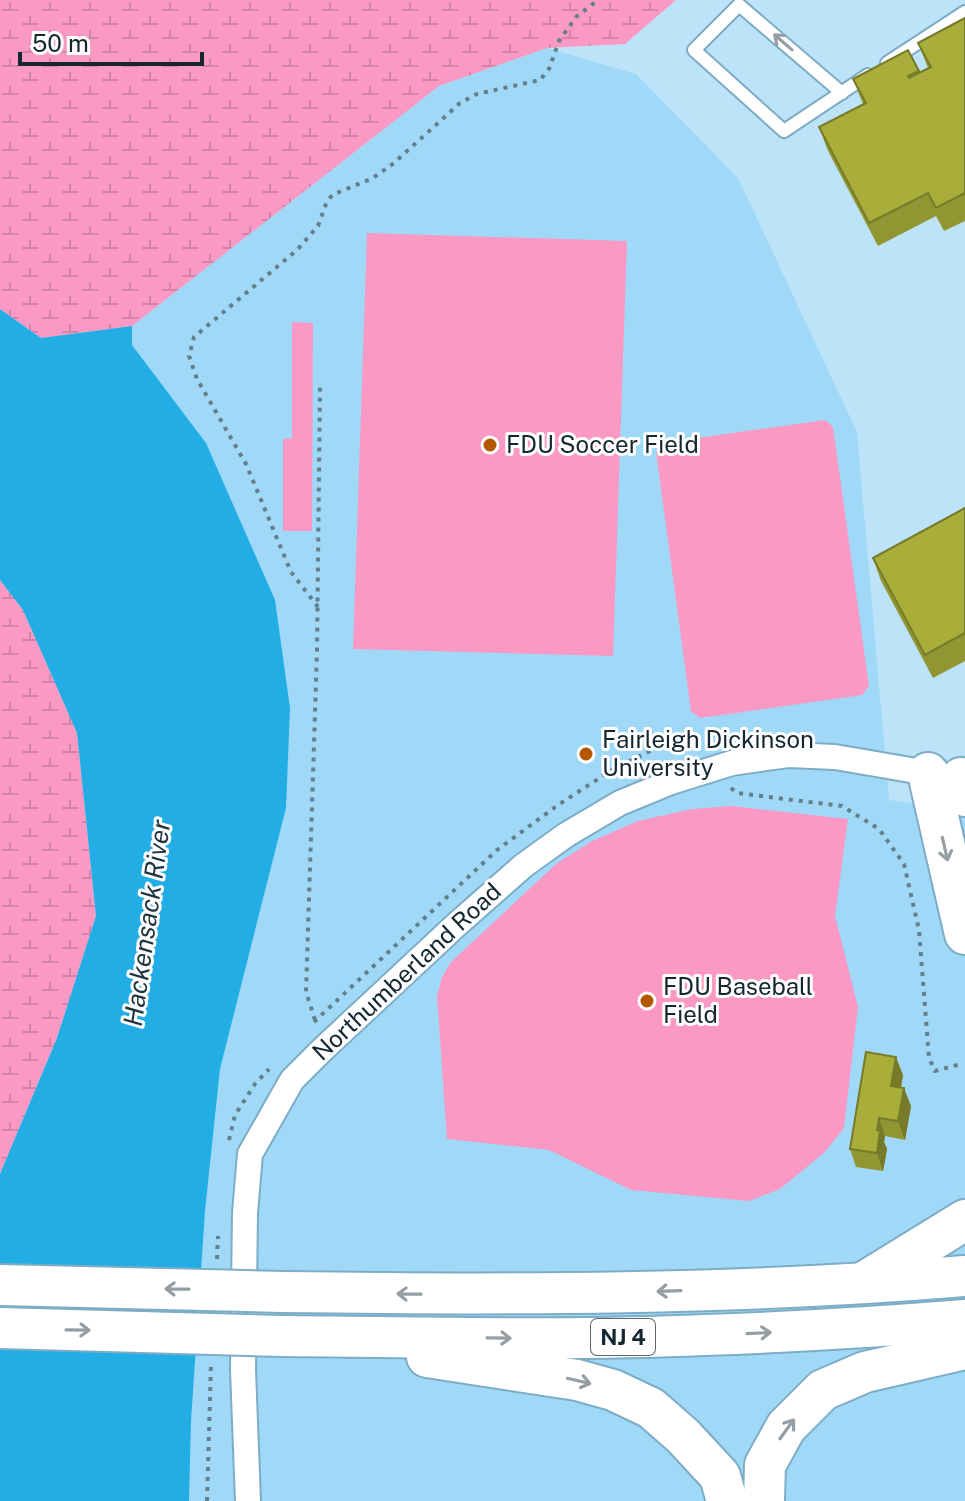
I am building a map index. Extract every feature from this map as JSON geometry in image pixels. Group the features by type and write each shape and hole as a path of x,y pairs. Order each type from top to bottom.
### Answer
{"highway":[{"path":"951,782 965,934"},
{"path":"859,1285 965,1220"},
{"name":"NJ 4","path":"0,1285 283,1292 557,1294 859,1285 965,1276"},
{"name":"NJ 4","path":"0,1328 281,1336 527,1338 703,1335 965,1320"},
{"path":"281,1336 577,1380 613,1390 651,1408 683,1436 720,1476 727,1501"},
{"path":"764,1501 765,1465 786,1427 823,1390 865,1372 965,1349"}],"street":[{"name":"Northumberland Road","path":"248,1501 243,1370 245,1213 250,1154 292,1080 410,967 523,866 566,835 620,803 671,782 732,763 788,755 835,757 951,782"}],"lane":[{"path":"842,93 739,5 694,50 784,131 842,93 965,12"}],"path":[{"path":"318,607 291,572 246,464 197,379 189,356 194,337 297,250 318,226 332,195 373,178 394,163 460,103 477,94 540,80 549,69 559,41 576,17 598,0"},
{"path":"315,1020 306,992 318,607 320,385"},
{"path":"305,1031 497,850 612,770 692,733 710,770 737,793 842,806 879,829 904,864 919,930 929,1058 935,1071 961,1064"},
{"path":"226,1153 235,1115 255,1084 275,1063"},
{"path":"217,1261 219,1229"},
{"path":"207,1501 211,1356"}],"shaded area":[{"name":"Fairleigh Dickinson University","path":"547,48 636,74 738,178 857,432 889,800 965,810 965,1501 189,1501 205,1211 220,1069 286,808 206,443 132,345 132,326 439,86"}],"green space":[{"path":"0,0 676,0 625,44 547,48 439,86 132,326 41,338 0,309"},
{"name":"FDU Soccer Field","path":"367,233 627,241 613,656 353,649"},
{"path":"292,322 313,323 312,531 283,531 283,439 292,438"},
{"path":"825,420 833,427 869,686 862,695 700,718 691,711 656,452 662,443"},
{"path":"0,580 23,610 77,733 96,917 57,1038 0,1174"},
{"name":"FDU Baseball Field","path":"731,806 848,819 835,916 858,1007 844,1128 825,1152 780,1189 749,1201 631,1190 549,1150 447,1139 437,996 442,977 451,962 556,864 592,841 638,821 692,809"}],"water":[{"name":"Hackensack River","path":"0,309 41,338 132,326 132,345 206,443 275,600 290,708 286,808 220,1069 205,1211 189,1501 0,1501 0,1174 57,1038 96,916 77,733 23,610 0,580"}],"building":[{"path":"965,18 965,193 936,208 928,193 869,223 819,127 866,103 853,79 908,50 919,71 909,78 931,67 918,43"},
{"path":"965,508 965,633 925,655 873,558"},
{"path":"866,1052 896,1057 891,1086 904,1088 898,1121 879,1118 877,1153 850,1149"}],"place":[{"name":"FDU Soccer Field","path":"490,445"},
{"name":"Fairleigh Dickinson University","path":"586,754"},
{"name":"FDU Baseball Field","path":"647,1001"}]}
